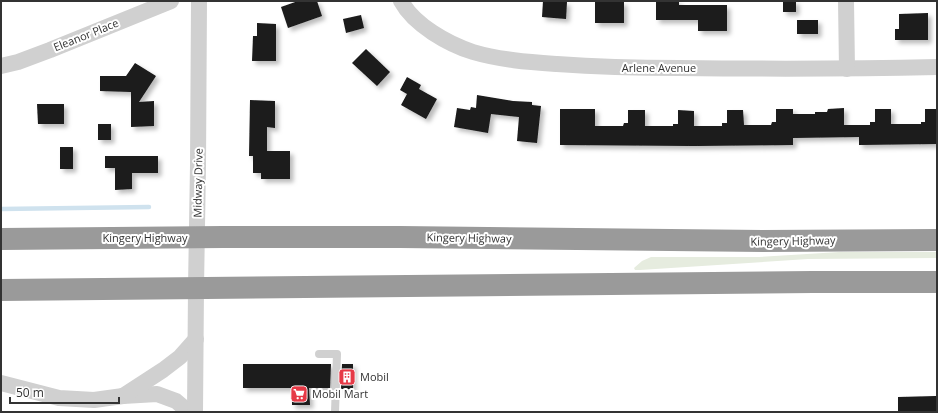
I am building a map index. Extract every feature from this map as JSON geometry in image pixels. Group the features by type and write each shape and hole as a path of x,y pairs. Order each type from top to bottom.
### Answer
{"highway":[{"name":"Kingery Highway","path":"1,240 400,237 763,241 937,240"},
{"path":"1,290 937,282"}],"street":[{"name":"Eleanor Place","path":"1,66 18,62 50,50 171,1"},
{"name":"Midway Drive","path":"195,412 199,1"},
{"name":"Arlene Avenue","path":"401,1 406,11 427,28 452,44 474,52 518,61 609,68 846,69 937,67"},
{"path":"846,1 846,69"},
{"path":"123,396 180,357 196,339"},
{"path":"1,383 59,398 94,400 123,396 158,394 176,401 189,412"}],"lane":[{"path":"319,354 337,354 335,412"}],"shaded area":[{"path":"839,252 937,252 937,258 808,259 640,270 635,270 634,268 642,261 651,257 759,257"}],"building":[{"path":"298,1 317,1 322,16 288,28 281,7"},
{"path":"543,1 567,2 566,19 542,17"},
{"path":"595,1 624,2 624,23 595,23"},
{"path":"656,1 679,1 679,5 727,5 727,31 698,31 698,20 656,20"},
{"path":"783,1 796,1 796,12 783,12"},
{"path":"928,13 928,40 895,40 895,29 899,29 899,14"},
{"path":"361,15 364,28 346,33 343,19"},
{"path":"797,20 818,20 818,34 797,34"},
{"path":"257,23 276,24 276,61 252,61 253,36 257,36"},
{"path":"366,49 390,72 377,86 352,63"},
{"path":"135,63 156,76 139,102 154,101 154,126 131,127 131,92 100,91 100,76 126,76"},
{"path":"407,77 421,85 419,89 437,99 426,119 401,105 407,94 400,90"},
{"path":"477,95 513,101 532,102 532,105 541,106 537,143 517,141 519,117 491,114 488,133 454,127 457,108 470,110 471,107 476,108"},
{"path":"250,100 275,101 275,128 267,127 267,151 290,151 290,179 261,179 261,173 253,173 253,156 249,156"},
{"path":"37,104 64,104 64,124 38,124"},
{"path":"844,108 844,125 870,125 870,122 875,122 875,109 891,109 891,124 921,124 921,122 925,122 925,109 937,109 937,144 859,145 859,137 793,138 793,145 560,145 560,109 595,109 595,126 623,126 624,123 628,123 628,110 645,110 645,126 673,126 673,124 678,124 678,110 694,111 694,126 722,126 722,123 727,123 727,110 743,110 744,125 771,125 772,122 776,122 776,109 793,109 793,114 815,114 815,112 827,112 828,109"},
{"path":"98,124 111,124 111,140 98,140"},
{"path":"60,147 73,147 73,169 60,169"},
{"path":"105,156 158,156 158,173 132,173 132,189 115,190 115,168 105,168"},
{"name":"Mobil","path":"243,364 331,364 330,388 309,388 310,405 292,405 292,388 243,388"},
{"name":"Mobil","path":"342,364 353,364 353,389 341,389"},
{"path":"936,396 936,412 898,412 898,397"}],"waterway":[{"path":"1,209 149,207"}],"place":[{"name":"Mobil","path":"347,377"},
{"name":"Mobil Mart","path":"299,394"}]}
